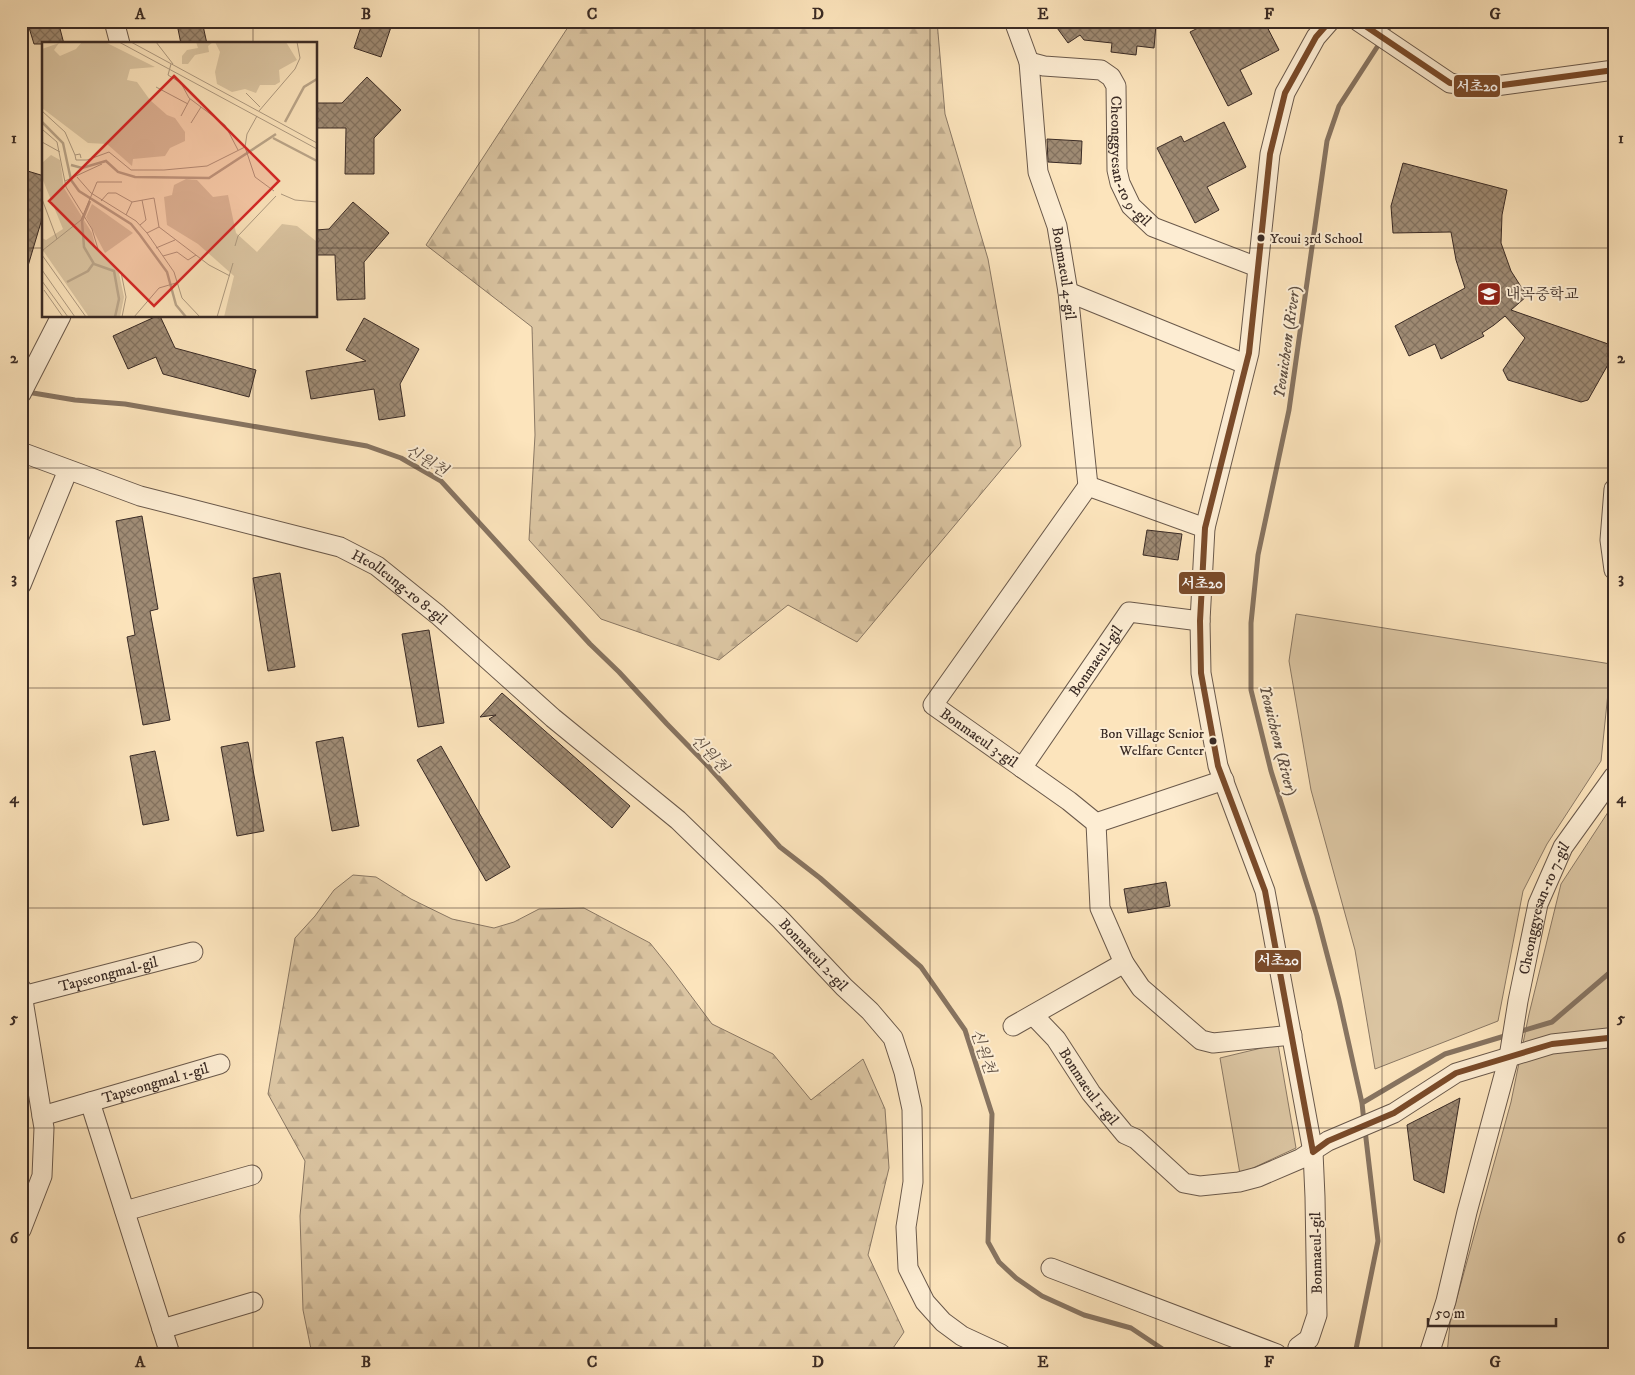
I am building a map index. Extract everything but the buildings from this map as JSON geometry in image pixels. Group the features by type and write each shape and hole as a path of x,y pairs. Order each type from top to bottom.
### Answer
{"street":[{"path":"114,21 119,42"},
{"path":"1014,21 1029,62"},
{"name":"Bonmaeul-gil","path":"1298,1347 1309,1339 1317,1315 1315,1197 1320,1147 1292,1035 1265,892 1220,782 1201,673 1200,621 1205,528 1249,353 1270,154 1285,93 1316,37 1330,21"},
{"path":"1358,21 1450,82 1488,87 1614,70"},
{"name":"Cheonggyesan-ro 9-gil","path":"1029,62 1044,66 1101,70 1111,78 1116,86 1117,170 1130,206 1153,227 1257,267"},
{"name":"Bonmaeul 4-gil","path":"1029,62 1038,172 1057,226 1068,292 1088,486"},
{"path":"1068,292 1245,364"},
{"path":"21,394 60,318"},
{"name":"Heolleung-ro 8-gil","path":"21,452 140,496 340,547 377,566 438,615 553,718 678,820 706,848"},
{"path":"21,585 68,470"},
{"path":"1088,486 1205,528"},
{"name":"Bonmaeul 3-gil","path":"1088,486 933,705 1069,801 1096,823"},
{"path":"1614,489 1610,540 1614,570"},
{"name":"Bonmaeul-gil","path":"1022,768 1129,612 1200,621"},
{"name":"Cheonggyesan-ro 7-gil","path":"1429,1354 1446,1301 1467,1212 1510,1051 1538,904 1563,847 1614,776"},
{"path":"1220,782 1096,823 1100,908 1124,963 1141,988 1201,1040 1212,1043 1292,1035"},
{"name":"Bonmaeul 2-gil","path":"706,848 781,920 844,987 870,1011 893,1038 904,1072 912,1109 913,1182 906,1226 908,1268 925,1302 943,1322 962,1336 1001,1354"},
{"name":"Tapseongmal-gil","path":"21,1230 42,1176 44,1128 22,992 194,952"},
{"path":"1012,1026 1124,963"},
{"name":"Bonmaeul 1-gil","path":"1033,1015 1056,1039 1091,1093 1125,1134 1136,1140 1184,1183 1200,1186 1239,1182 1258,1177 1394,1113 1456,1073 1510,1051"},
{"path":"1510,1051 1552,1044 1614,1039"},
{"name":"Tapseongmal 1-gil","path":"42,1116 220,1064"},
{"name":"Tapseongmal 1-gil","path":"90,1102 170,1354"},
{"path":"125,1211 252,1175"},
{"path":"1051,1268 1277,1354"},
{"path":"162,1329 253,1302"}],"green space":[{"path":"572,21 937,21 945,114 988,259 1021,446 857,642 788,605 719,660 601,619 529,540 535,435 532,327 426,245"},
{"path":"1296,614 1611,664 1601,761 1547,844 1523,891 1498,1021 1375,1069 1355,950 1311,790 1289,661"},
{"path":"1614,803 1614,1339 1607,1354 1447,1354 1450,1323 1511,1102 1529,1014 1561,884"},
{"path":"353,875 376,877 411,899 452,919 494,928 514,922 539,909 584,908 650,943 712,1024 773,1054 811,1100 863,1059 885,1109 889,1168 868,1255 904,1332 889,1354 312,1354 303,1310 300,1216 305,1161 268,1094 295,938 315,916 334,890"},
{"path":"1278,1044 1296,1148 1240,1174 1220,1058"}],"waterway":[{"name":"Yeouicheon (River)","path":"1385,34 1393,21"},
{"name":"Yeouicheon (River)","path":"1364,1122 1362,1103 1339,1000 1317,916 1271,771 1251,690 1251,623 1258,555 1289,410 1327,141 1339,106 1381,41"},
{"name":"신원천","path":"27,392 75,400 125,404 367,446 401,458 441,481 590,644 707,765 780,847 820,878 921,967 965,1030 992,1114 988,1242 999,1262 1016,1278 1042,1296 1084,1315 1131,1328 1170,1354"},
{"path":"1518,1032 1552,1022 1614,969"},
{"path":"1362,1103 1445,1054 1508,1035"},
{"name":"Yeouicheon (River)","path":"1355,1354 1378,1241 1365,1130"}],"transit line":[{"name":"서초20","path":"1313,1152 1265,891 1218,766 1201,673 1200,621 1205,528 1249,353 1270,154 1285,93 1316,37 1330,21"},
{"name":"서초20","path":"1358,21 1450,83 1488,87 1614,70"},
{"name":"서초20","path":"1313,1152 1328,1141 1394,1113 1456,1073 1552,1044 1614,1039"}],"place":[{"name":"Yeoui 3rd School","path":"1261,238"},
{"name":"내곡중학교","path":"1489,294"},
{"name":"Bon Village Senior Welfare Center","path":"1213,741"}]}
